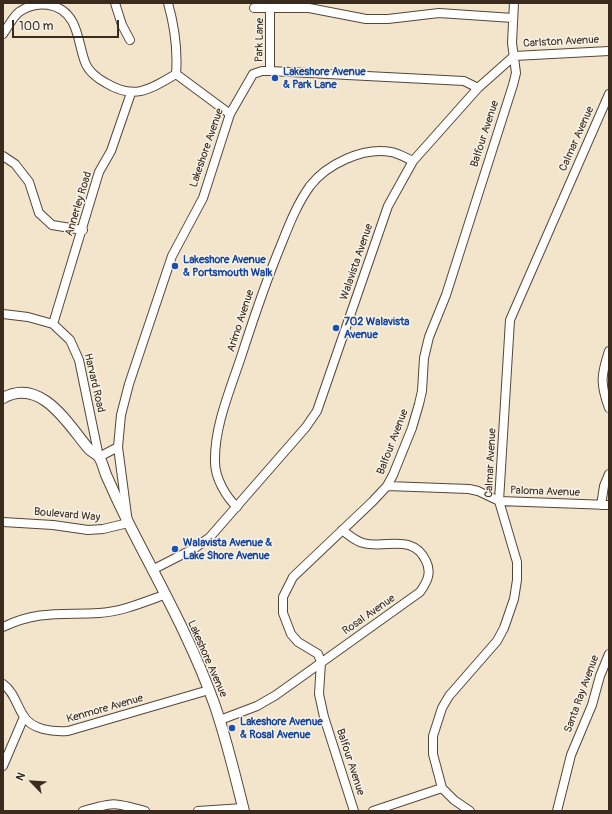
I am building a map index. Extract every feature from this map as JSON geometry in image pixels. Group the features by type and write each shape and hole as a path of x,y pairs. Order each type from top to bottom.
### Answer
{"street":[{"path":"115,3 122,25 130,40"},
{"path":"168,3 176,28 178,51 176,74"},
{"path":"514,3 514,56"},
{"path":"3,34 18,13 29,6 41,4 56,6 71,20 85,64 98,79 118,90 131,93 152,86 176,74"},
{"name":"Park Lane","path":"254,8 271,6 309,8 366,19 388,19 440,12 513,18"},
{"name":"Park Lane","path":"270,71 271,6"},
{"name":"Carlston Avenue","path":"514,56 609,51"},
{"name":"Walavista Avenue","path":"152,570 195,548 210,537 306,426 317,411 388,206 413,161 478,88 514,56"},
{"name":"Balfour Avenue","path":"354,811 324,717 319,694 321,662 318,654 298,642 291,634 283,613 283,597 293,577 387,486 412,428 422,391 424,358 429,337 446,295 454,265 513,85 516,72 514,56"},
{"name":"Lakeshore Avenue","path":"128,523 118,447 121,415 127,392 161,286 179,241 203,198 230,114 253,74 262,71 270,71 464,81 478,88"},
{"path":"176,74 230,114"},
{"name":"Annerley Road","path":"53,324 83,230 99,172 112,151 131,93"},
{"name":"Calmar Avenue","path":"442,788 433,754 433,736 437,721 449,696 497,641 504,628 514,599 517,580 517,562 512,538 501,511 499,501 510,320 609,94"},
{"name":"Arimo Avenue","path":"237,507 230,500 217,476 215,463 220,424 262,291 292,218 311,185 332,167 361,153 391,152 413,161"},
{"path":"3,156 15,164 29,182 39,213 52,225 83,230"},
{"name":"Harvard Road","path":"3,314 28,317 53,324 70,340 75,350 99,457"},
{"path":"609,351 601,381 602,390 609,408"},
{"path":"3,398 15,394 33,394 41,398 59,413 89,450 99,457 118,447"},
{"name":"Lakeshore Avenue","path":"99,457 128,523 209,690 220,720 244,810"},
{"path":"605,505 604,486 609,474"},
{"name":"Paloma Avenue","path":"387,486 468,489 478,491 499,501 605,505"},
{"name":"Boulevard Way","path":"3,522 52,524 88,530 103,529 128,523"},
{"name":"Rosal Avenue","path":"220,720 257,706 276,695 420,592 428,579 428,565 422,552 409,544 368,544 353,538 342,530"},
{"path":"3,627 37,615 67,612 99,613 118,610 164,596"},
{"name":"Santa Ray Avenue","path":"556,811 571,755 592,705 600,676 609,654"},
{"name":"Kenmore Avenue","path":"3,684 10,690 24,717 39,728 48,731 68,731 209,690"},
{"path":"3,766 24,717"},
{"path":"373,811 442,788 461,806 470,811"},
{"path":"83,811 113,803 127,805 145,811"},
{"path":"198,811 244,810"}],"place":[{"name":"Lakeshore Avenue & Park Lane","path":"275,78"},
{"name":"Lakeshore Avenue & Portsmouth Walk","path":"175,266"},
{"name":"702 Walavista Avenue","path":"336,328"},
{"name":"Walavista Avenue & Lake Shore Avenue","path":"175,549"},
{"name":"Lakeshore Avenue & Rosal Avenue","path":"232,728"}]}
